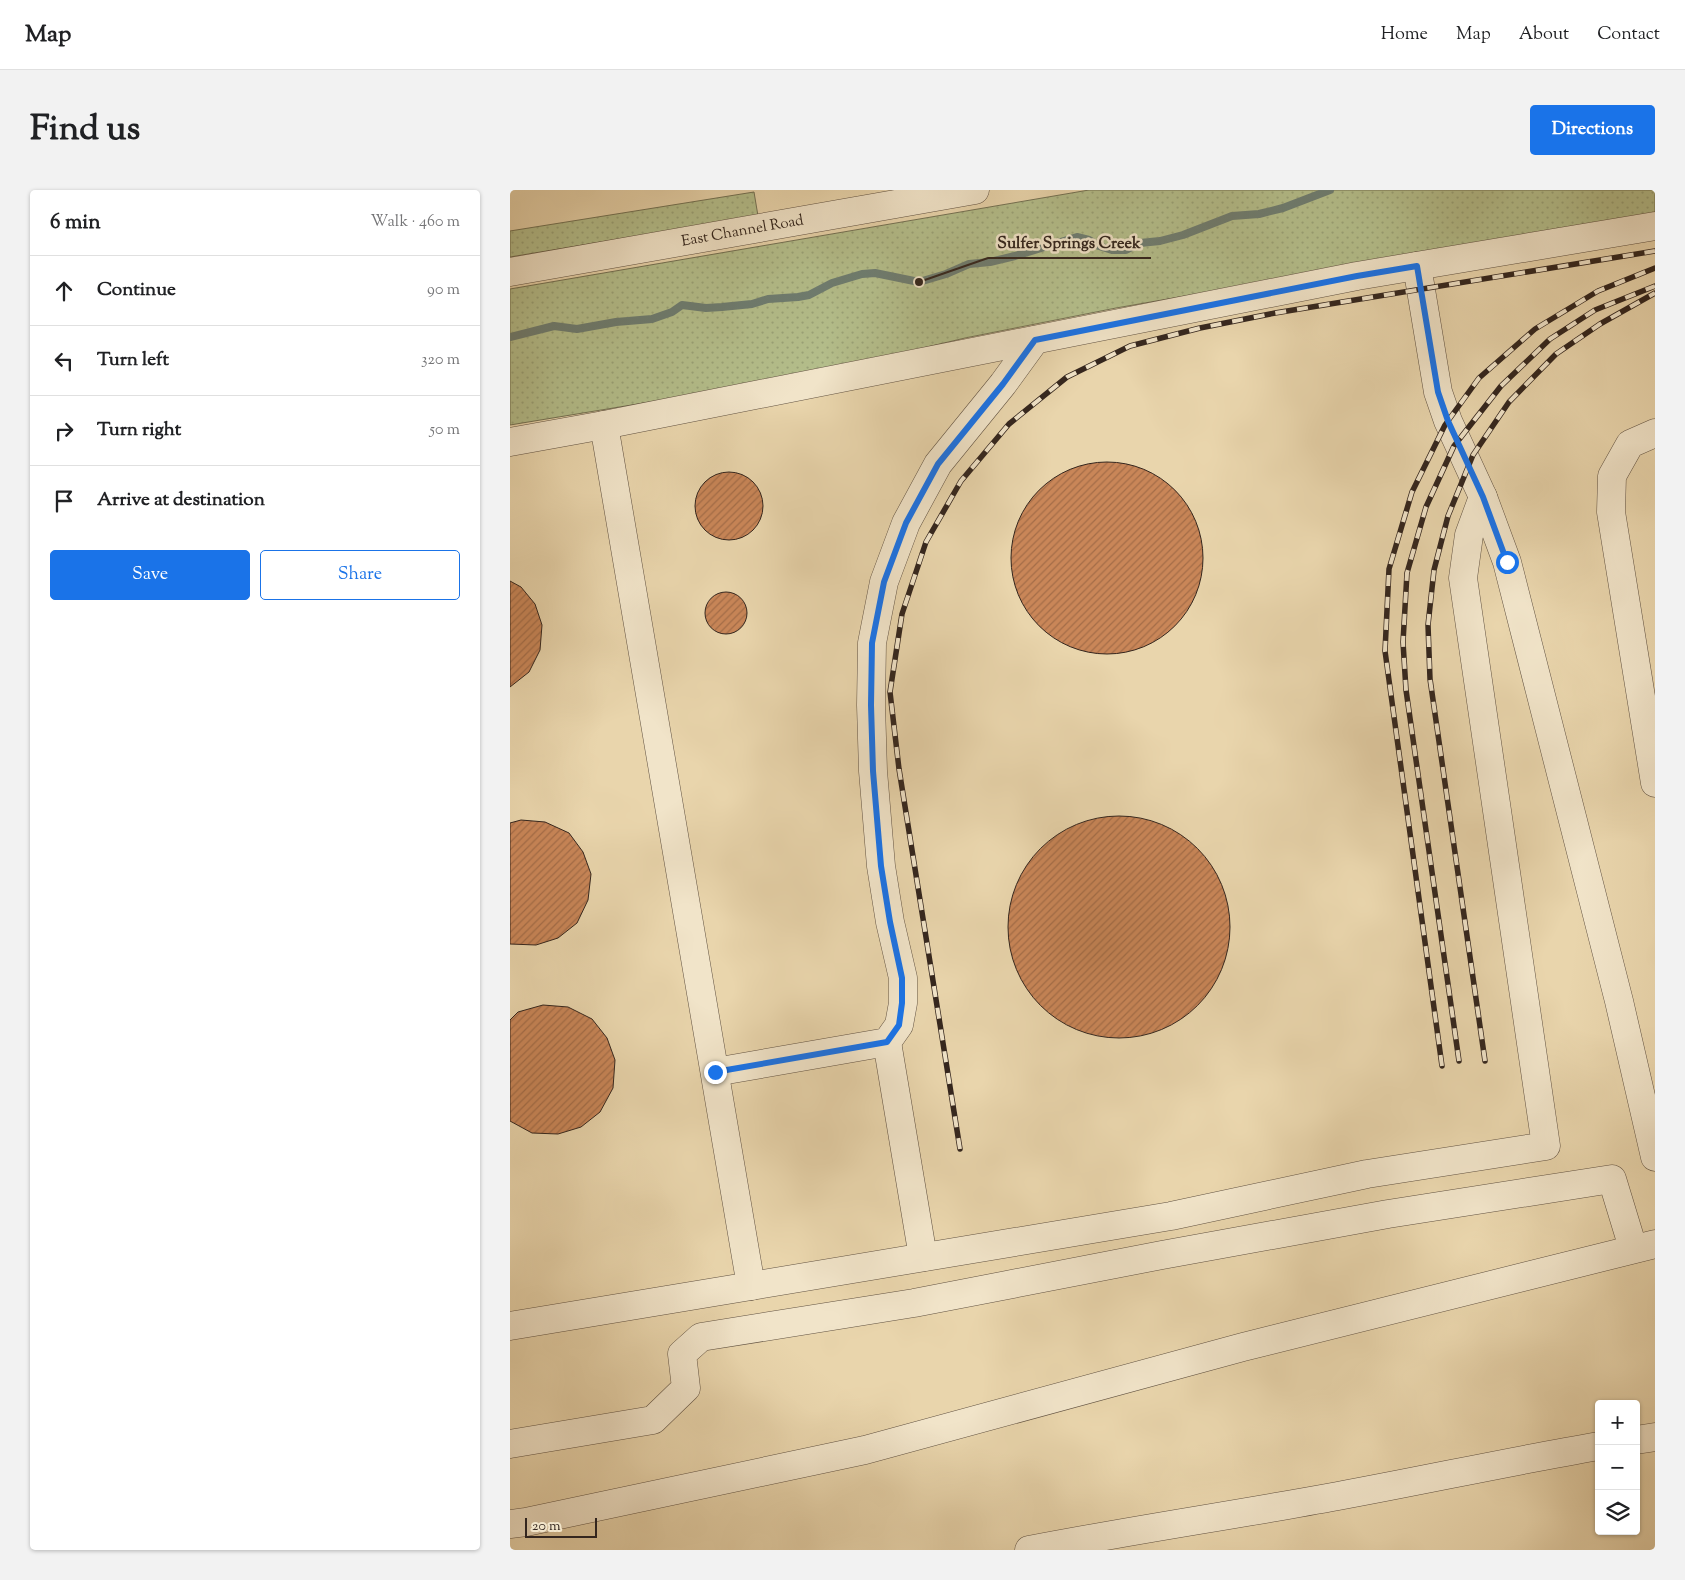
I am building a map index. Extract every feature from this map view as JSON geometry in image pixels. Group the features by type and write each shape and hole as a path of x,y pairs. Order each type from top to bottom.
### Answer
{"street":[{"name":"East Channel Road","path":"510,272 976,190"},
{"path":"510,442 1357,276 1655,226"},
{"path":"1417,266 1438,392 1448,421 1483,497 1507,562 1614,982 1655,1157"},
{"path":"923,1257 887,1042 899,1025 902,1003 902,978 881,866 873,771 872,643 884,582 906,523 938,464 1003,384 1035,340"},
{"path":"604,425 752,1286"},
{"path":"1655,433 1630,444 1612,476 1611,512 1655,783"},
{"path":"510,1326 1171,1216 1367,1174 1546,1146 1463,578 1469,536 1483,497"},
{"path":"715,1072 887,1042"},
{"path":"510,1444 653,1420 686,1388 682,1354 701,1338 914,1303 1388,1214 1612,1179 1644,1246 1243,1347 865,1450 510,1524"},
{"path":"1640,1439 1655,1437"},
{"path":"1029,1550 1089,1538 1339,1496 1517,1460 1595,1447"}],"green space":[{"path":"1089,190 1655,190 1655,214 1116,308 965,338 851,365 668,399 510,425 510,289"},
{"path":"754,192 758,216 510,257 510,231"}],"building":[{"path":"1107,462 1135,466 1160,478 1175,490 1187,505 1199,530 1203,558 1199,586 1187,611 1175,626 1160,638 1135,650 1107,654 1079,650 1054,638 1039,626 1027,611 1015,586 1011,558 1015,530 1027,505 1039,490 1054,478 1079,466"},
{"path":"729,472 742,474 753,482 761,493 763,506 761,519 753,530 742,538 729,540 716,538 705,530 697,519 695,506 697,493 705,482 716,474"},
{"path":"510,581 521,587 535,604 542,625 540,650 529,672 510,687"},
{"path":"730,592 738,595 744,601 747,613 744,625 738,631 722,634 714,631 708,625 705,609 708,601 714,595"},
{"path":"1119,816 1141,818 1171,829 1189,841 1205,857 1217,875 1225,895 1230,927 1228,949 1217,979 1205,997 1189,1013 1171,1025 1151,1033 1119,1038 1097,1036 1067,1025 1049,1013 1033,997 1021,979 1013,959 1008,927 1010,905 1021,875 1033,857 1049,841 1067,829 1087,821"},
{"path":"521,820 545,822 569,833 583,852 591,874 588,900 577,923 558,938 536,945 510,944 510,823"},
{"path":"543,1005 568,1007 592,1019 607,1038 615,1060 613,1088 600,1112 581,1127 558,1134 532,1133 510,1121 510,1020 518,1012"}],"waterway":[{"path":"510,337 554,326 577,329 616,322 652,319 672,312 682,305 706,308 722,307 752,304 768,299 798,297 809,295 832,283 862,274 875,273 919,282 946,274 969,264 990,262 1015,256 1077,237 1112,250 1126,250 1140,243 1160,241 1183,235 1232,216 1259,214 1283,208 1330,190"}],"railway":[{"path":"960,1149 899,769 890,692 902,614 926,542 961,481 1009,424 1067,377 1130,346 1200,328 1275,313 1655,251"},
{"path":"1442,1066 1385,651 1389,569 1412,492 1445,425 1479,378 1535,329 1598,291 1655,268"},
{"path":"1459,1061 1406,690 1403,642 1407,573 1426,507 1454,446 1501,386 1550,339 1595,310 1655,286"},
{"path":"1485,1061 1430,679 1428,625 1434,570 1448,516 1473,455 1509,402 1556,354 1600,324 1655,293"}],"place":[{"name":"Sulfer Springs Creek","path":"919,282"}],"route":[{"path":"715,1072 887,1042 899,1025 902,1003 902,978 881,866 873,771 872,643 884,582 906,523 938,464 1003,384 1035,340 1357,276 1417,266 1438,392 1448,421 1483,497 1507,562"}]}
